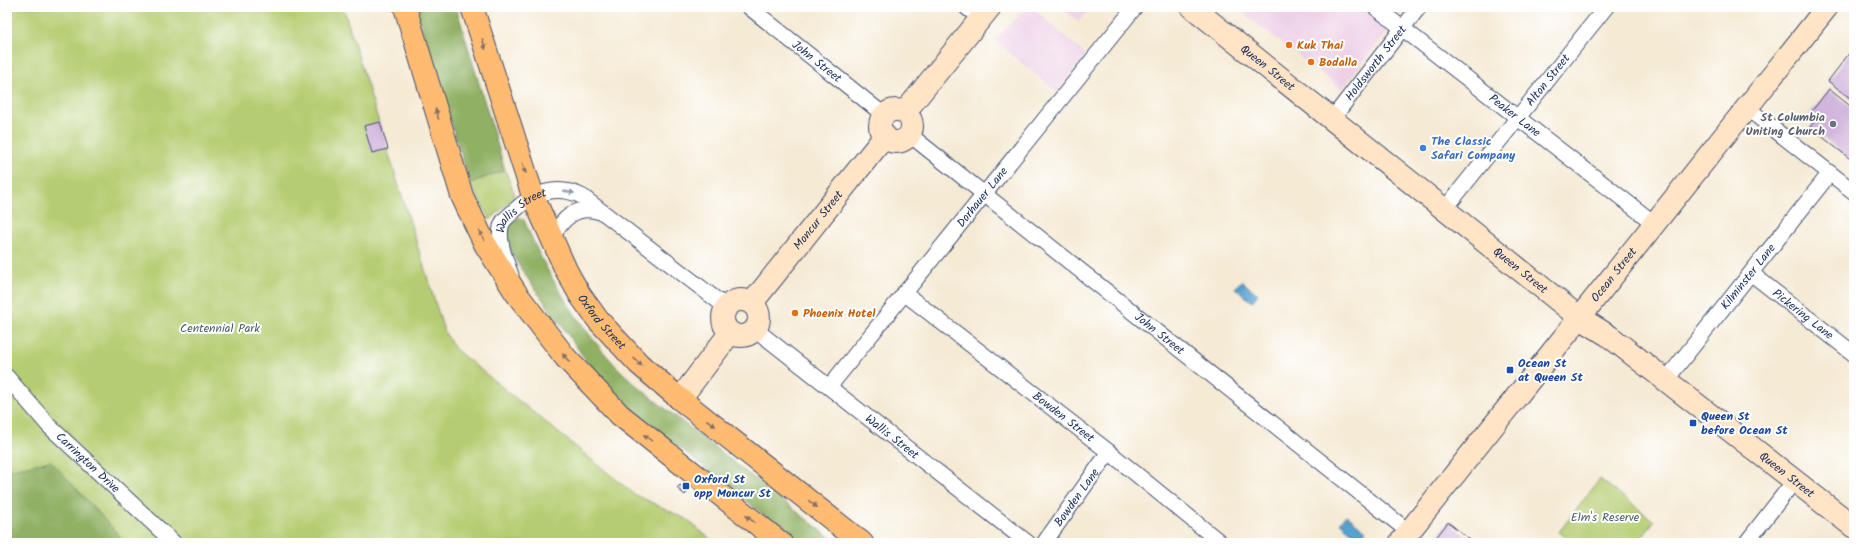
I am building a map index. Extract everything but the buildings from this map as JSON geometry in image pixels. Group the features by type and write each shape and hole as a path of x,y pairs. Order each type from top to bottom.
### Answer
{"main road":[{"path":"405,7 462,196 486,244 516,293 565,357 620,415 781,543"},
{"name":"Oxford Street","path":"472,7 533,196 551,239 580,295 598,320 639,364 680,399 862,543"}],"street":[{"name":"John Street","path":"749,7 884,126"},
{"name":"Dorhauer Lane","path":"829,387 1134,7"},
{"name":"Peaker Lane","path":"1375,7 1401,29 1518,117 1655,224"},
{"name":"Holdsworth Street","path":"1332,119 1419,7"},
{"name":"Alton Street","path":"1445,209 1606,7"},
{"name":"Ocean Street","path":"1404,537 1827,7"},
{"name":"Queen Street","path":"1198,9 1332,119 1580,318 1609,336 1854,527"},
{"path":"906,112 979,11"},
{"path":"1747,108 1854,192"},
{"path":"899,109 906,112 912,122 910,135 900,141 890,140 884,126 893,110 899,109"},
{"name":"Moncur Street","path":"752,303 884,126"},
{"name":"John Street","path":"910,135 1404,537"},
{"name":"Kilminster Lane","path":"1666,380 1752,274 1830,173"},
{"name":"Wallis Street","path":"516,293 502,242 501,229 503,222 533,196 550,190 573,192 583,197 600,212 726,307"},
{"name":"Wallis Street","path":"551,239 556,230 576,212 584,208 600,212"},
{"name":"Pickering Lane","path":"1752,274 1854,354"},
{"name":"Bowden Street","path":"904,293 1109,452 1222,543"},
{"path":"736,300 752,303 759,313 759,325 756,330 746,336 735,336 730,333 726,328 723,318 726,307 736,300"},
{"name":"Wallis Street","path":"756,330 1028,543"},
{"path":"680,399 730,333"},
{"name":"Carrington Drive","path":"7,377 49,426 174,543"},
{"name":"Bowden Lane","path":"1044,543 1109,452"},
{"path":"1746,543 1795,480"}],"shaded area":[{"path":"1027,7 1032,7 1086,55 1057,92 994,40"},
{"path":"1061,7 1091,7 1079,22"},
{"path":"1235,7 1367,7 1391,26 1342,89"}],"green space":[{"name":"Centennial Park","path":"7,7 343,7 444,331 455,349 634,494 686,519 715,543 7,543"},
{"path":"415,7 456,7 505,170 470,183"},
{"path":"505,170 514,193 513,198 490,220 470,183"},
{"path":"519,217 524,220 542,259 563,297 587,332 615,365 656,401 837,543 799,543 619,399 603,384 521,269 508,247 506,234 508,225"},
{"path":"51,461 126,543 7,543 7,470"},
{"name":"Elm's Reserve","path":"1600,479 1654,521 1637,543 1572,543 1559,532"}],"water":[{"path":"1241,281 1258,294 1252,302 1235,288"},
{"path":"1346,515 1366,531 1360,539 1340,523"}],"place":[{"name":"Kuk Thai","path":"1289,45"},
{"name":"Bodalla","path":"1311,62"},
{"name":"St Columbia Uniting Church","path":"1833,124"},
{"name":"The Classic Safari Company","path":"1423,148"},
{"name":"Phoenix Hotel","path":"795,313"},
{"name":"Ocean St at Queen St","path":"1510,370"},
{"name":"Queen St before Ocean St","path":"1693,423"},
{"name":"Oxford St opp Moncur St","path":"686,486"}]}
